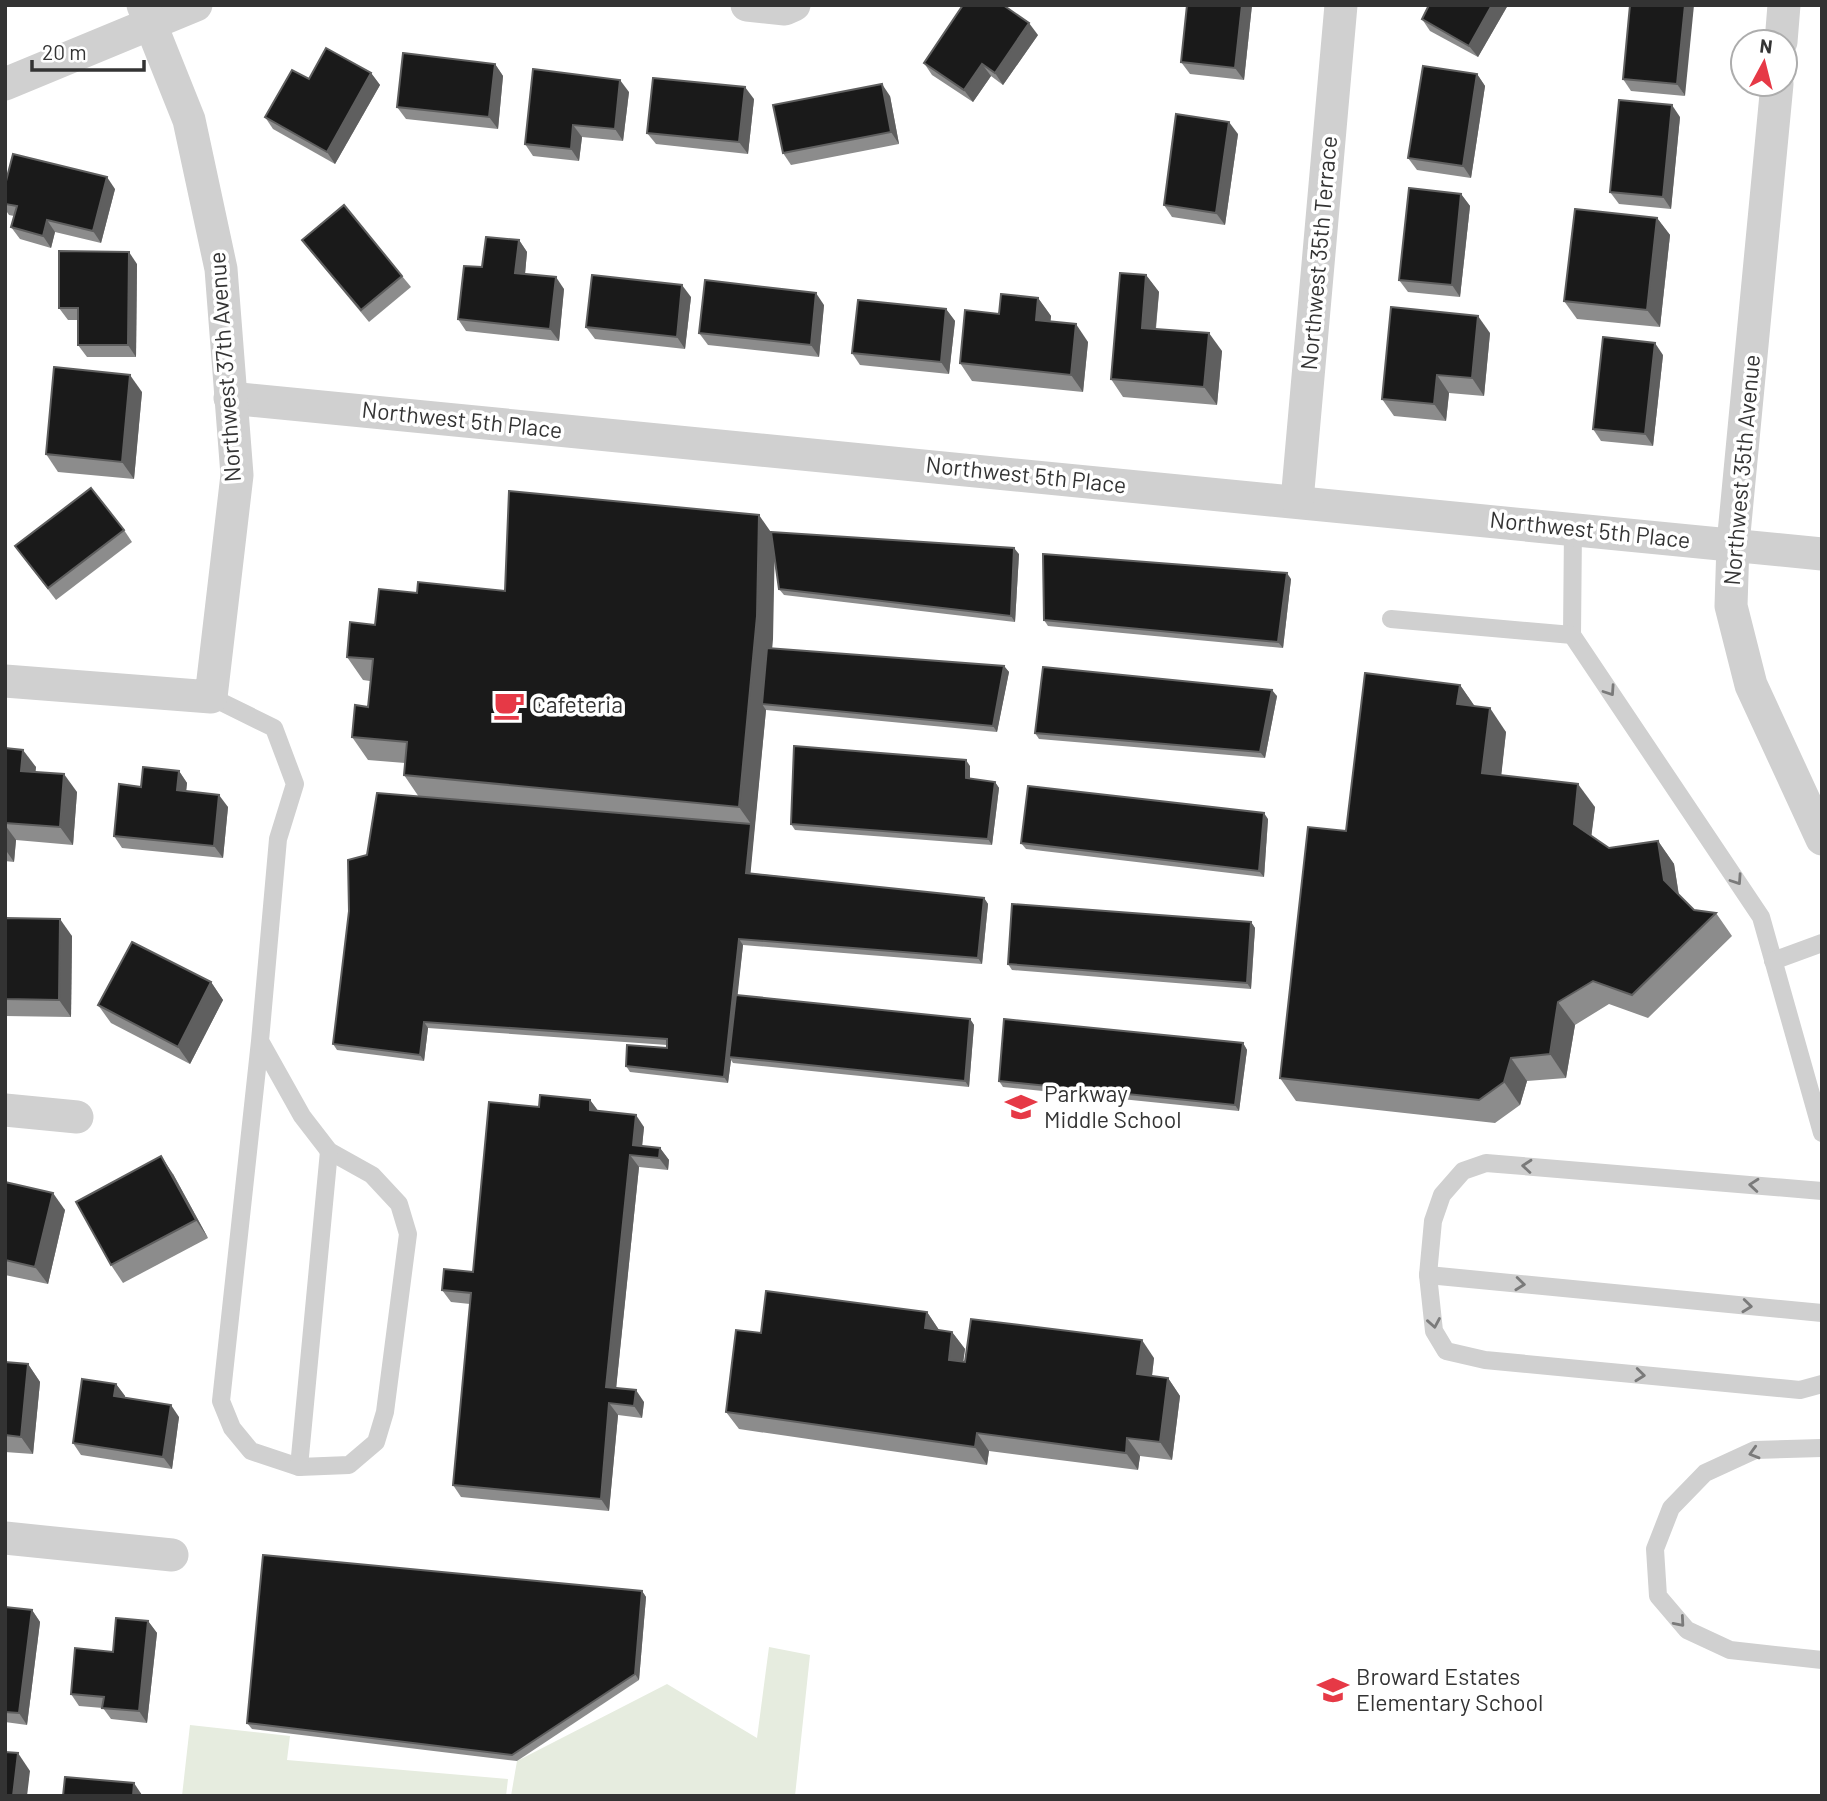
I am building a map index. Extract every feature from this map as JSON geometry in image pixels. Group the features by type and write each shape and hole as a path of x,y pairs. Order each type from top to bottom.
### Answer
{"street":[{"path":"5,84 147,15 196,5"},
{"path":"747,5 785,9 794,5"},
{"name":"Northwest 35th Terrace","path":"1297,501 1341,5"},
{"path":"1782,28 1784,5"},
{"name":"Northwest 37th Avenue","path":"147,15 190,120 218,256 237,475 211,697"},
{"name":"Northwest 35th Avenue","path":"1776,98 1733,544 1731,606 1751,685 1822,839"},
{"name":"Northwest 5th Place","path":"230,398 1822,554"},
{"path":"5,681 211,697"},
{"path":"5,1110 76,1117"},
{"path":"5,1538 172,1555"}],"lane":[{"path":"1573,528 1572,635 1761,917 1822,1133"},
{"path":"1391,619 1572,635"},
{"path":"211,697 274,728 295,784 278,839 260,1041 221,1401 232,1428 251,1451 299,1466 349,1465 376,1442 385,1412 408,1234 398,1204 372,1175 329,1151 302,1116 260,1041"},
{"path":"1773,961 1822,943"},
{"path":"299,1466 329,1151"},
{"path":"1822,1191 1486,1163 1462,1171 1442,1195 1433,1221 1428,1275 1434,1331 1446,1351 1485,1360 1800,1390 1822,1384"},
{"path":"1428,1275 1822,1313"},
{"path":"1822,1448 1755,1450 1705,1473 1671,1508 1655,1549 1658,1596 1687,1630 1730,1650 1822,1660"}],"shaded area":[{"path":"769,1647 810,1655 795,1796 511,1796 517,1761 667,1684 757,1738"},
{"path":"190,1725 290,1736 287,1760 508,1779 506,1796 182,1796"}],"building":[{"path":"963,5 1003,5 1029,23 995,73 982,64 964,90 924,63"},
{"path":"1187,5 1242,5 1235,68 1181,62"},
{"path":"1429,5 1492,5 1469,46 1422,19"},
{"path":"1630,5 1685,5 1677,84 1623,79"},
{"path":"326,48 371,73 327,152 265,117 292,70 309,79"},
{"path":"403,53 495,64 489,117 397,107"},
{"path":"1423,66 1477,74 1463,166 1408,158"},
{"path":"533,69 620,80 615,129 573,125 571,149 525,144"},
{"path":"653,78 745,87 739,142 647,133"},
{"path":"882,84 891,132 783,153 773,105"},
{"path":"1619,100 1672,105 1663,197 1610,192"},
{"path":"1176,114 1229,122 1216,213 1164,205"},
{"path":"13,154 107,177 93,231 47,220 43,236 11,227 17,206 5,204 5,185"},
{"path":"1409,188 1461,194 1452,285 1399,280"},
{"path":"344,205 402,276 361,310 302,240"},
{"path":"1575,209 1657,218 1647,310 1564,301"},
{"path":"486,237 519,240 515,273 556,277 550,329 458,319 464,266 482,267"},
{"path":"59,251 129,252 128,345 78,345 78,308 59,308"},
{"path":"1120,273 1146,275 1142,328 1209,333 1204,387 1111,379"},
{"path":"592,275 682,285 677,337 586,327"},
{"path":"705,280 816,293 811,345 699,333"},
{"path":"1001,294 1038,298 1036,320 1076,324 1071,375 960,363 965,310 999,314"},
{"path":"858,300 946,309 941,362 852,353"},
{"path":"1391,307 1478,316 1472,378 1437,375 1434,404 1382,399"},
{"path":"1603,337 1655,343 1645,434 1593,429"},
{"path":"54,367 130,375 122,462 46,454"},
{"path":"91,488 124,530 48,588 15,546"},
{"path":"509,491 759,515 757,616 739,807 404,775 407,742 352,737 355,705 368,707 373,659 347,657 350,622 375,625 379,589 417,593 418,582 505,591"},
{"path":"771,532 1014,548 1011,616 779,589"},
{"path":"1043,554 1287,573 1278,642 1044,620"},
{"path":"767,648 1004,666 993,726 762,704"},
{"path":"1043,667 1272,690 1260,752 1035,733"},
{"path":"1365,673 1460,685 1457,704 1490,708 1482,773 1578,784 1574,824 1609,848 1658,841 1664,880 1694,910 1716,913 1632,995 1593,981 1558,1002 1550,1054 1511,1058 1504,1082 1479,1100 1280,1078 1308,827 1346,831"},
{"path":"794,746 966,760 966,778 995,782 988,839 791,824"},
{"path":"5,748 23,750 21,771 64,774 60,827 5,823"},
{"path":"143,767 179,771 177,790 219,795 214,846 114,836 119,784 141,787"},
{"path":"1028,786 1264,813 1259,871 1021,843"},
{"path":"377,793 751,824 746,873 984,898 978,958 739,939 724,1077 626,1066 627,1045 667,1048 667,1039 424,1022 420,1055 333,1044 349,911 348,860 367,855"},
{"path":"1012,904 1251,922 1247,983 1008,964"},
{"path":"5,918 60,919 59,1000 5,999"},
{"path":"132,942 211,982 178,1047 98,1005"},
{"path":"736,995 970,1019 965,1081 729,1057"},
{"path":"1004,1019 1243,1043 1235,1105 999,1081"},
{"path":"540,1095 590,1100 590,1110 636,1115 633,1145 660,1148 659,1158 630,1155 606,1387 636,1390 634,1406 609,1403 601,1499 453,1485 471,1293 442,1290 444,1269 473,1272 489,1102 539,1107"},
{"path":"161,1156 196,1220 111,1265 76,1202"},
{"path":"5,1182 53,1193 35,1267 5,1260"},
{"path":"766,1291 927,1312 925,1328 952,1332 949,1360 965,1362 971,1319 1142,1340 1137,1374 1168,1378 1160,1442 1127,1438 1126,1453 977,1433 975,1447 726,1412 736,1330 761,1333"},
{"path":"5,1362 28,1364 21,1437 5,1435"},
{"path":"82,1379 116,1384 114,1396 171,1405 163,1457 73,1443"},
{"path":"263,1555 642,1591 635,1674 512,1755 247,1723"},
{"path":"5,1607 32,1610 19,1713 5,1712"},
{"path":"116,1618 148,1621 139,1711 102,1708 104,1697 71,1694 75,1648 113,1652"},
{"path":"5,1752 18,1753 13,1796 5,1796"},
{"path":"65,1777 134,1783 133,1796 63,1796"}],"place":[{"name":"Cafeteria","path":"509,705"},
{"name":"Parkway Middle School","path":"1021,1107"},
{"name":"Broward Estates Elementary School","path":"1333,1690"}]}
